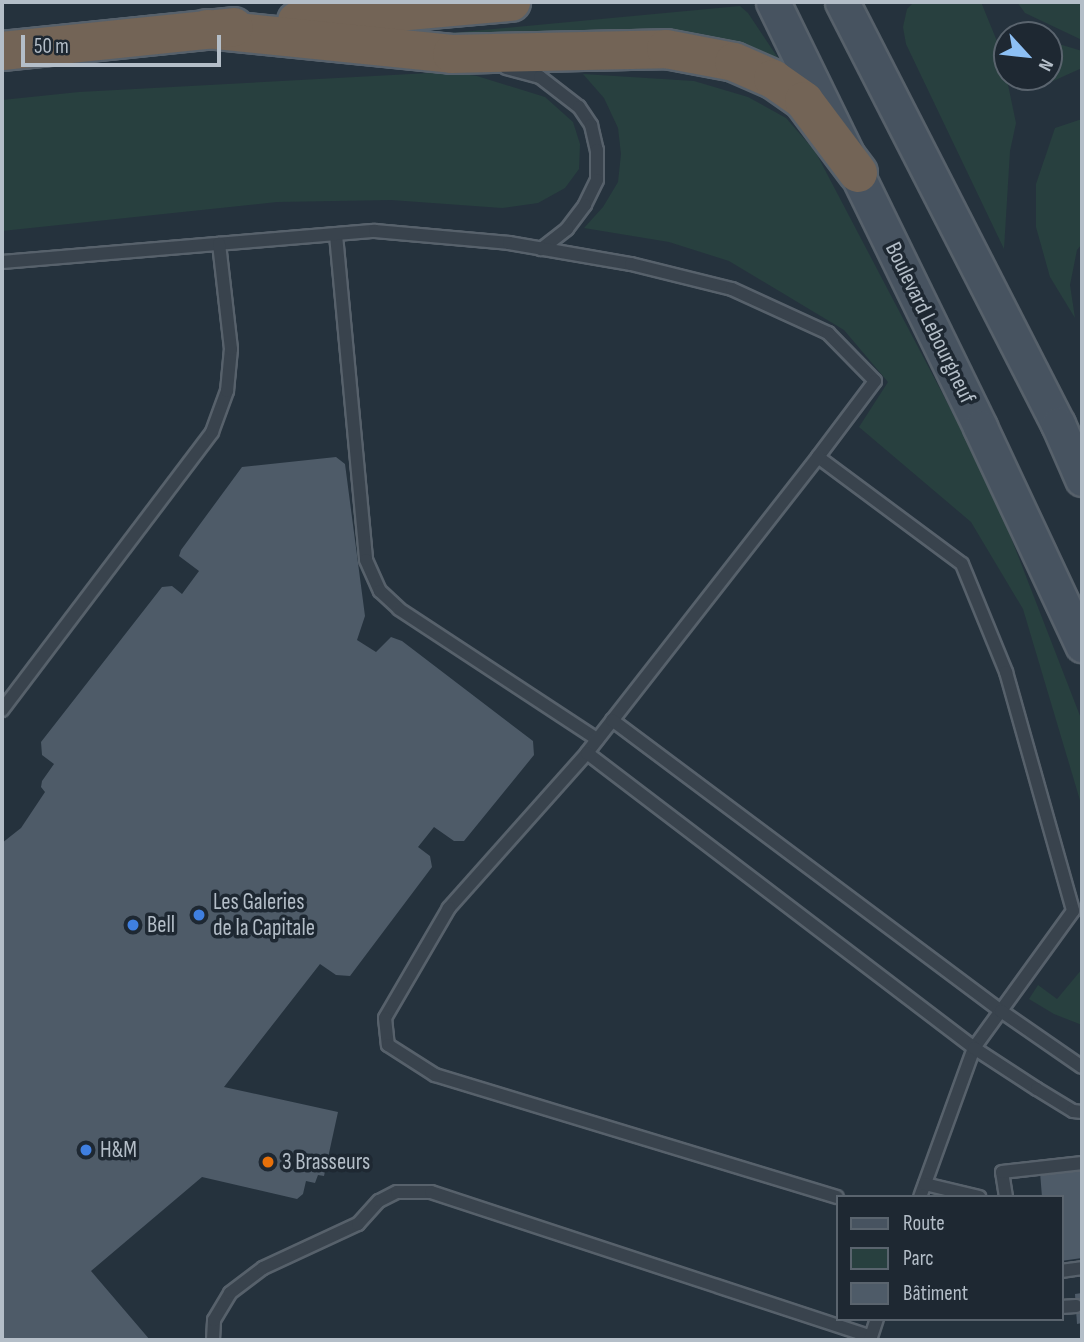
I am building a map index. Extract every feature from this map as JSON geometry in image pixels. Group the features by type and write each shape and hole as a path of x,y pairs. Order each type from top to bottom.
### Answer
{"highway":[{"path":"2,51 207,29 511,2"},
{"path":"207,29 452,54 666,50 734,62 773,79 804,101 858,173"}],"main road":[{"name":"Boulevard Lebourgneuf","path":"774,2 1082,645"},
{"path":"842,2 1058,424 1082,478"}],"lane":[{"path":"452,54 540,77 579,107 592,125 597,150 597,180 585,205 567,229 541,248"},
{"path":"2,262 375,232 541,248 631,264 732,289 828,333 875,381 587,753 449,908 385,1018 388,1045 435,1075 836,1197"},
{"path":"336,234 366,560 380,591 399,609 597,740"},
{"path":"2,710 212,432 227,391 231,349 219,244"},
{"path":"818,457 962,564 1006,672 1073,911 974,1048 922,1190 964,1195"},
{"path":"612,720 1001,1011 1082,1067"},
{"path":"587,753 974,1048 1073,1111 1082,1112"},
{"path":"1006,1195 1002,1172 1082,1163"},
{"path":"212,1340 214,1320 230,1293 263,1268 358,1224 379,1201 397,1192 431,1192 870,1339 876,1321"},
{"path":"1063,1271 1082,1268"},
{"path":"1063,1307 1076,1306"}],"green space":[{"path":"914,2 981,2 993,31 993,91 1009,91 1016,123 1010,151 1004,249 906,44 903,27 907,9"},
{"path":"1017,2 1082,2 1082,40 1063,31 1063,21 1042,21 1025,13"},
{"path":"740,6 748,13 788,73 772,76 430,35"},
{"path":"1063,45 1082,51 1082,68 1063,77"},
{"path":"448,72 477,76 545,97 573,122 580,144 579,169 565,188 538,203 502,208 391,200 277,202 2,231 2,100 79,92"},
{"path":"583,74 694,81 748,97 786,118 815,151 991,486 1082,721 1082,807 1023,609 971,522 859,427 888,382 844,330 729,261 669,242 584,228 603,207 618,182 621,154 618,128 604,98"},
{"path":"1082,119 1082,244 1077,250 1070,285 1075,318 1050,277 1036,227 1036,184 1055,128"},
{"path":"1082,969 1082,1025 1054,1014 1029,999 1038,985 1057,999"}],"building":[{"name":"Les Galeries de la Capitale","path":"336,457 345,464 365,616 357,640 376,652 391,637 402,641 533,741 534,755 464,841 454,841 434,827 418,847 430,856 432,867 350,976 336,975 320,964 224,1087 338,1112 324,1176 318,1175 315,1183 306,1181 303,1194 297,1199 202,1177 91,1271 150,1340 2,1340 2,843 21,828 45,792 41,787 42,781 54,764 42,755 41,742 162,587 172,586 182,594 199,571 179,556 181,550 242,467"},
{"path":"1081,1168 1082,1258 1063,1261 1063,1195 1042,1195 1040,1172"},
{"path":"1082,1293 1082,1323 1077,1324 1075,1294"}],"place":[{"name":"Les Galeries de la Capitale","path":"199,915"},
{"name":"Bell","path":"133,925"},
{"name":"H&M","path":"86,1150"},
{"name":"3 Brasseurs","path":"268,1162"}]}
